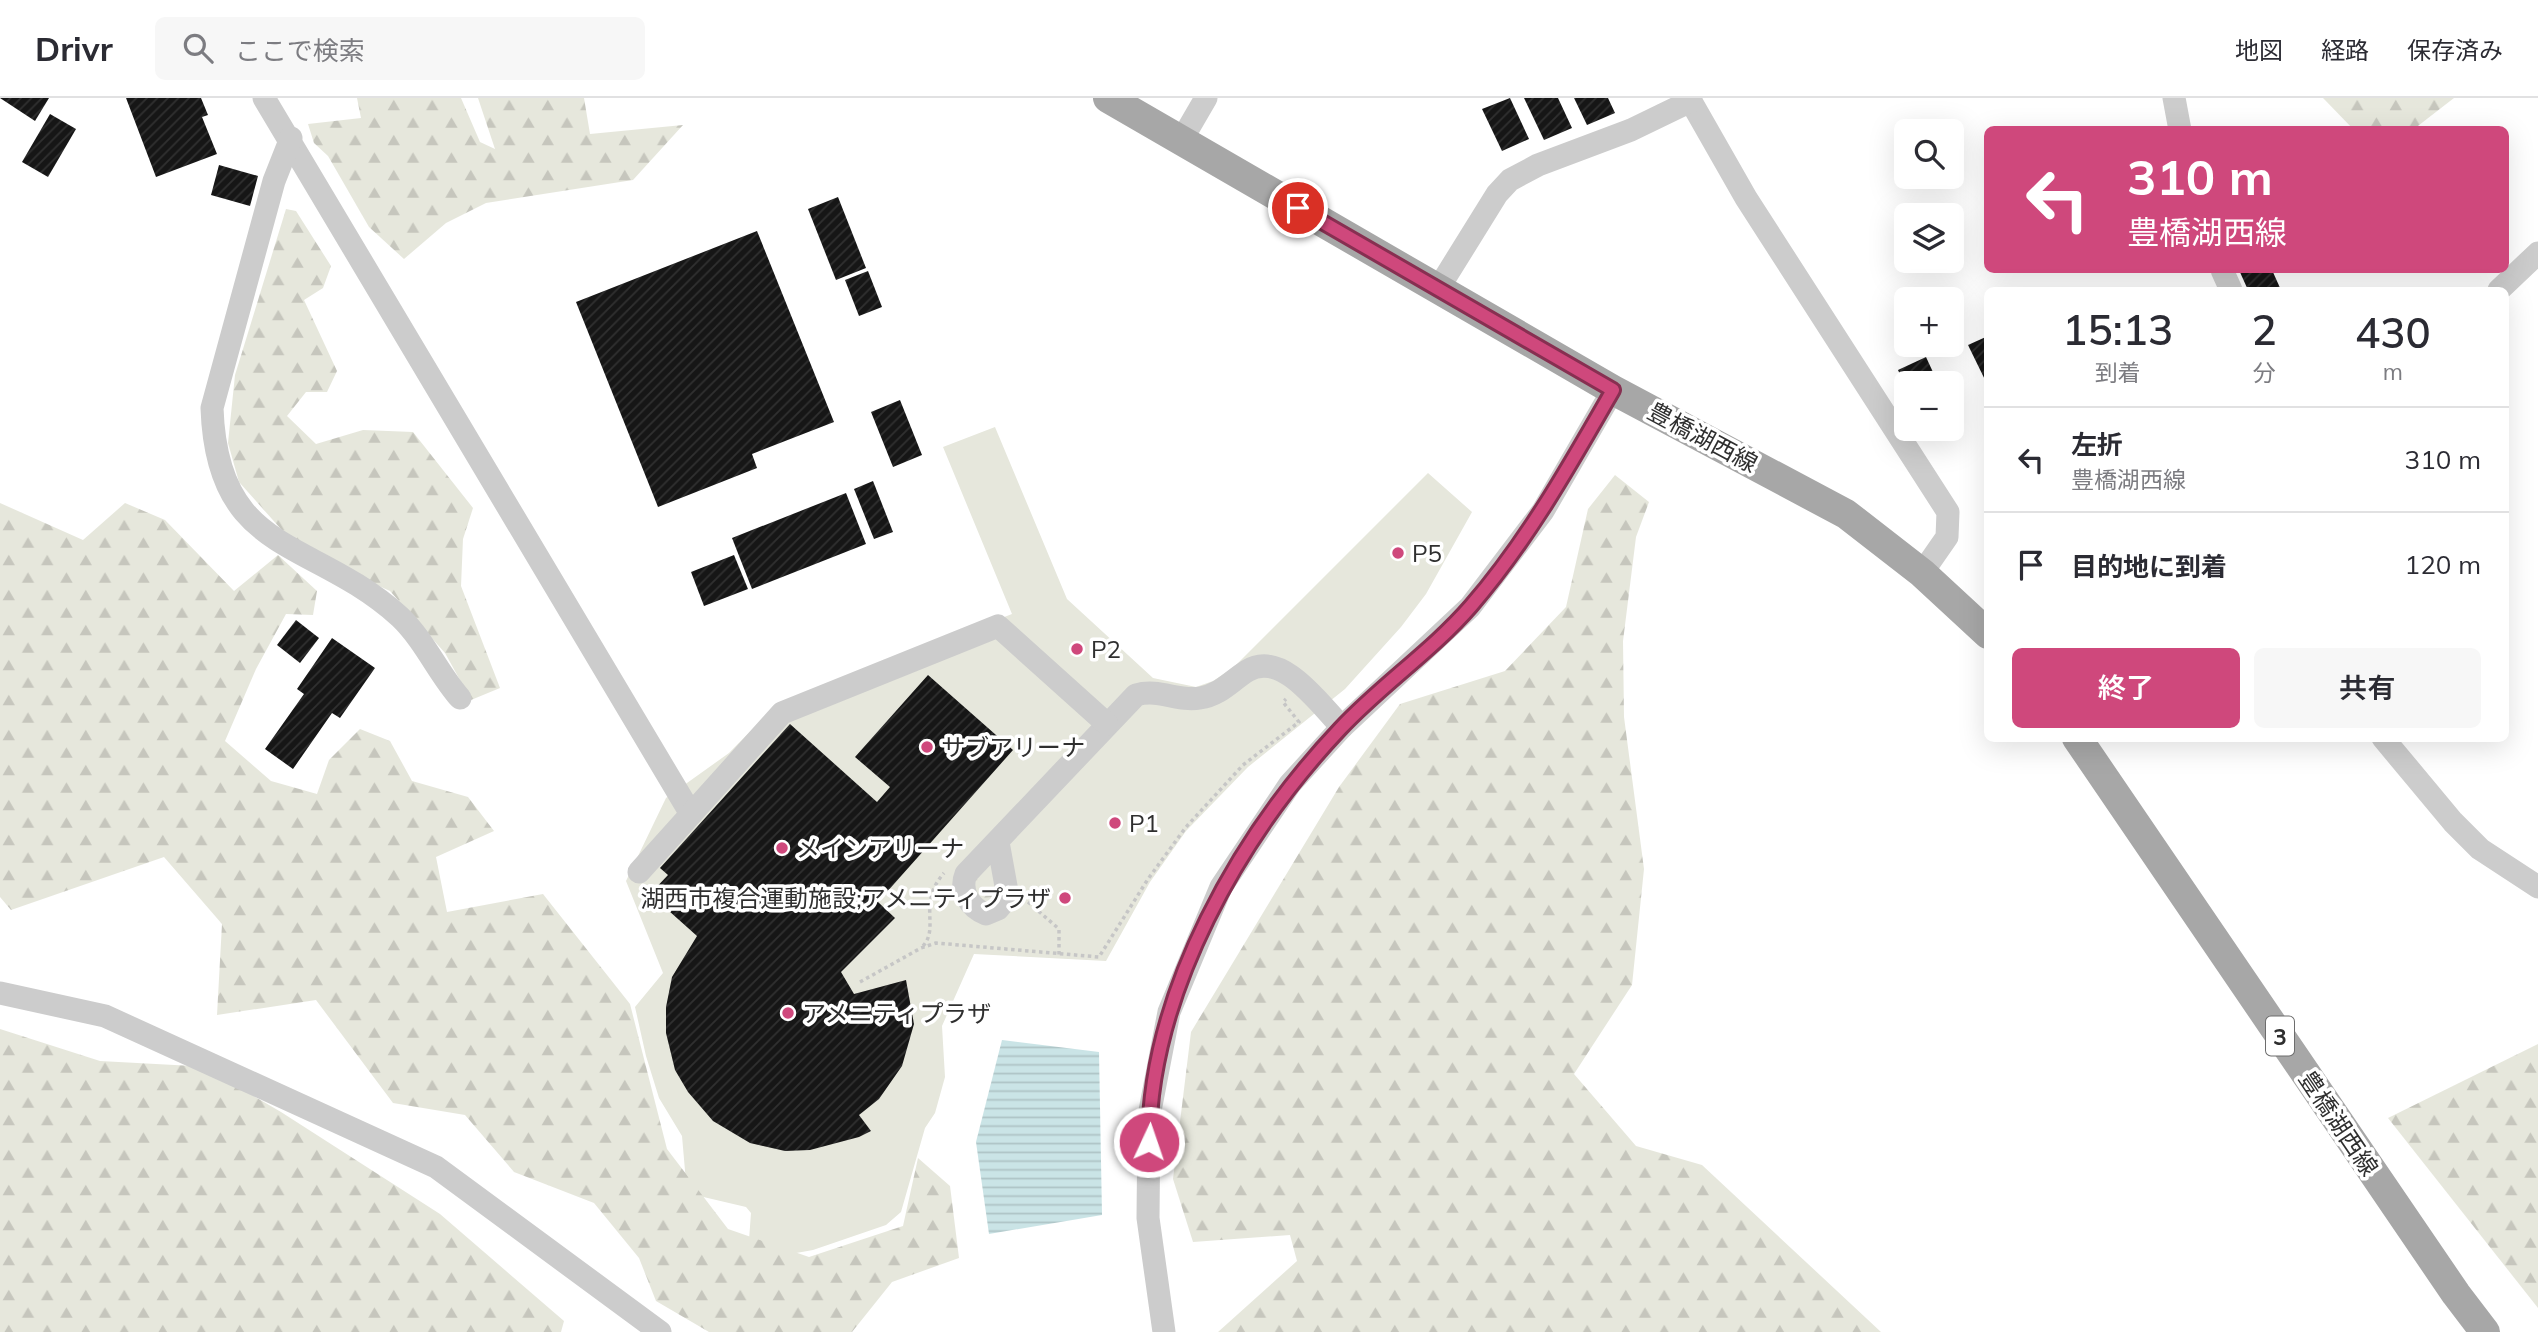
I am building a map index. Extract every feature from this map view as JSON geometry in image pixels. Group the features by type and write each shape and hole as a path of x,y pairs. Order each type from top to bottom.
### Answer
{"main road":[{"name":"豊橋湖西線","path":"1108,98 1613,390 1846,514 1923,573 1984,630"},
{"name":"豊橋湖西線","path":"2080,742 2456,1294 2485,1332"}],"street":[{"path":"264,98 291,138 691,814"},
{"path":"1181,141 1206,98"},
{"path":"2174,98 2179,126"},
{"path":"1438,289 1497,194 1510,180 1538,164 1631,130 1690,100 1746,198 1948,512 1947,537 1923,573"},
{"path":"291,138 274,181 212,408 214,443 222,476 240,509 277,541 366,590 401,618 430,652 446,683 460,698"},
{"path":"2502,287 2538,253"},
{"path":"1164,1332 1148,1218 1149,1116 1169,1012 1221,887 1290,784 1342,727 1471,607 1543,511 1613,390"},
{"path":"639,872 782,713 998,626 1107,724"},
{"path":"999,842 1136,695 1157,692 1197,699 1219,692 1254,667 1277,668 1288,689 1342,727"},
{"path":"2386,742 2453,822 2480,849 2538,887"},
{"path":"0,993 105,1016 436,1167 660,1332"}],"path":[{"path":"1283,702 1288,689"},
{"path":"1283,702 1288,689"},
{"path":"860,982 936,943 1059,956 1094,958 1103,954 1148,879 1186,827 1243,765 1299,722 1283,702"},
{"path":"1023,897 1059,929 1059,956"}],"green space":[{"path":"357,98 461,98 480,142 495,149 478,98 584,98 590,134 683,125 633,180 486,203 446,223 404,259 369,227 328,156 314,143 308,124 361,118"},
{"path":"2323,98 2454,98 2418,126 2350,126"},
{"path":"286,209 296,211 331,266 323,288 304,300 337,371 327,392 306,392 287,416 316,444 363,430 413,432 473,508 463,539 461,586 500,688 471,700 445,653 390,591 332,565 288,537 239,482 228,443 235,375"},
{"path":"995,427 1067,599 1153,678 1196,687 1213,681 1234,667 1428,473 1472,512 1426,594 1401,627 1345,689 1248,767 1186,831 1150,882 1106,961 974,954 942,1026 945,1077 935,1113 925,1128 901,1212 886,1225 813,1250 785,1255 749,1240 751,1213 746,1207 695,1195 686,1182 682,1136 659,1098 635,1007 663,973 626,881 666,798 729,753 776,705 1012,614 943,447"},
{"path":"1615,475 1649,502 1636,537 1623,641 1624,717 1644,869 1632,985 1574,1074 1636,1146 1702,1165 1881,1332 1218,1332 1297,1261 1290,1235 1193,1242 1173,1179 1191,1032 1339,787 1400,704 1505,671 1566,607 1588,509"},
{"path":"0,503 83,540 125,503 165,520 234,591 278,555 317,591 313,615 286,614 256,669 225,741 271,781 317,794 329,760 360,729 390,741 412,781 468,797 494,831 436,857 447,912 543,894 630,1004 667,1149 728,1229 809,1257 903,1226 918,1158 950,1186 959,1258 892,1282 852,1332 709,1332 656,1301 639,1258 594,1203 514,1172 465,1115 393,1103 316,1000 217,1015 222,924 164,857 11,910 0,897"},
{"path":"986,868 995,889 992,897 984,898 979,894 975,877"},
{"path":"0,1029 100,1061 193,1066 233,1084 440,1214 564,1321 561,1332 0,1332"},
{"path":"2538,1044 2538,1308 2388,1118"}],"water":[{"path":"1002,1040 1099,1052 1102,1215 989,1234 976,1142"}],"building":[{"path":"0,98 49,98 35,121"},
{"path":"126,98 201,98 208,115 202,117 217,154 156,177"},
{"path":"1510,98 1529,139 1502,151 1482,109"},
{"path":"1524,98 1558,98 1572,128 1544,140"},
{"path":"1574,98 1608,98 1615,113 1587,125"},
{"path":"50,114 76,129 48,177 22,162"},
{"path":"219,165 258,176 250,206 211,195"},
{"path":"838,197 866,268 836,280 808,209"},
{"path":"757,231 834,422 752,454 757,468 658,507 576,302"},
{"path":"868,271 882,307 859,316 845,280"},
{"path":"2240,273 2273,273 2280,287 2247,287"},
{"path":"1984,338 1984,378 1968,345"},
{"path":"1926,357 1932,371 1898,371"},
{"path":"900,400 922,455 893,467 871,412"},
{"path":"873,481 893,532 874,539 854,489"},
{"path":"846,493 866,544 752,589 732,538"},
{"path":"734,555 748,589 704,606 691,572"},
{"path":"296,620 319,638 300,663 277,645"},
{"path":"332,638 375,668 340,718 332,713 293,769 265,749 304,694 297,689"},
{"path":"928,675 1013,750 878,902 895,918 841,972 854,994 906,980 914,1024 902,1066 879,1099 859,1115 871,1131 859,1137 810,1150 785,1151 750,1143 713,1121 688,1092 675,1070 666,1033 666,1007 672,977 697,936 650,894 668,875 660,868 790,724 877,802 890,787 855,757"}],"place":[{"name":"P5","path":"1398,553"},
{"name":"P2","path":"1077,649"},
{"name":"サブアリーナ","path":"927,747"},
{"name":"P1","path":"1115,823"},
{"name":"メインアリーナ","path":"782,848"},
{"name":"湖西市複合運動施設;アメニティプラザ","path":"1065,898"},
{"name":"アメニティプラザ","path":"788,1013"}],"route":[{"path":"1149,1142 1149,1116 1169,1012 1221,887 1290,784 1342,727 1471,607 1543,511 1613,390 1298,208"}]}
